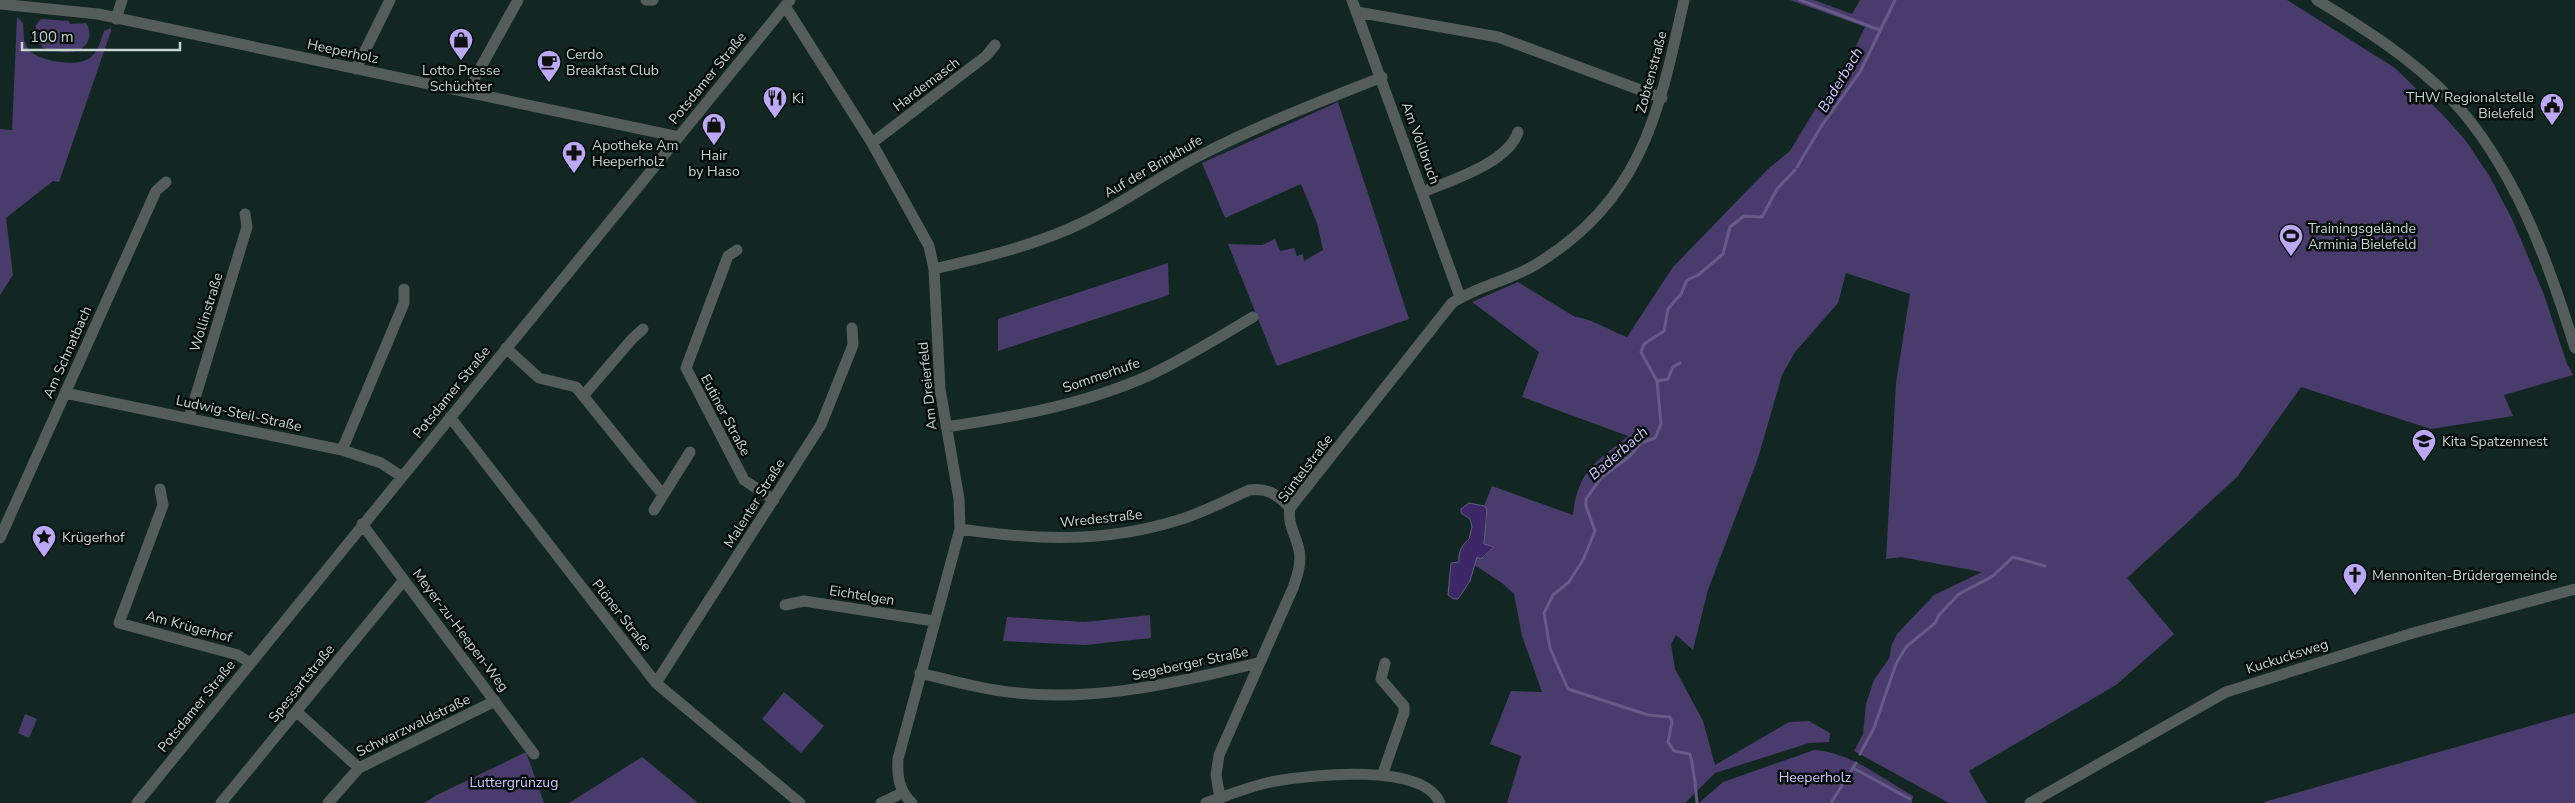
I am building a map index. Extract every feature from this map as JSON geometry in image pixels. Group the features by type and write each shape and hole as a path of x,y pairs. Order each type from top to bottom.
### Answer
{"street":[{"path":"116,19 122,0"},
{"path":"356,69 390,0"},
{"path":"467,92 518,0"},
{"path":"646,0 653,0"},
{"name":"Am Vollbruch","path":"1352,0 1382,77 1460,297"},
{"name":"Zobtenstraße","path":"1460,297 1514,277 1555,251 1589,223 1620,187 1644,147 1662,98 1684,0"},
{"path":"2317,0 2404,56 2452,100 2482,139 2511,186 2537,241 2556,288 2575,348"},
{"name":"Potsdamer Straße","path":"137,803 401,476 788,3"},
{"name":"Am Dreierfeld","path":"788,3 922,229 929,246 934,269 938,365 946,427 959,500 960,529 898,759 898,781 902,793"},
{"name":"Heeperholz","path":"0,4 86,12 679,137"},
{"path":"1357,12 1498,37 1662,98"},
{"name":"Hardemasch","path":"872,143 986,56 995,45"},
{"name":"Auf der Brinkhufe","path":"934,269 998,255 1038,242 1085,221 1197,157 1246,134 1382,77"},
{"path":"1423,192 1478,169 1498,156 1515,140 1518,132"},
{"name":"Am Schnatbach","path":"0,538 156,191 166,182"},
{"name":"Wollinstraße","path":"189,418 247,227 245,214"},
{"name":"Eutiner Straße","path":"737,250 728,256 686,368 744,480 774,500"},
{"path":"342,450 404,303 404,289"},
{"name":"Süntelstraße","path":"1220,798 1216,775 1220,755 1258,663 1293,588 1299,568 1299,550 1288,518 1290,508 1445,310 1460,297"},
{"name":"Sommerhufe","path":"946,427 1017,415 1107,390 1148,376 1185,358 1253,317"},
{"name":"Malenter Straße","path":"656,684 825,418 853,345 852,328"},
{"path":"583,396 632,339 643,329"},
{"path":"506,348 539,378 576,387 663,495"},
{"name":"Ludwig-Steil-Straße","path":"65,393 342,450 381,463 401,476"},
{"name":"Plöner Straße","path":"450,417 656,684 800,803"},
{"path":"654,510 690,452"},
{"name":"Wredestraße","path":"960,529 1046,539 1123,534 1177,521 1249,490 1259,488 1280,497 1290,508"},
{"name":"Am Krügerhof","path":"160,489 162,505 119,622 238,655 250,664"},
{"name":"Meyer-zu-Heepen-Weg","path":"362,524 534,754"},
{"name":"Spessartstraße","path":"221,803 404,580"},
{"name":"Kuckucksweg","path":"2030,803 2226,692 2413,633 2575,589"},
{"name":"Eichtelgen","path":"786,604 804,601 934,621"},
{"name":"Segeberger Straße","path":"920,673 995,690 1035,694 1096,695 1162,686 1258,663"},
{"path":"1383,774 1404,713 1402,702 1381,679 1385,663"},
{"name":"Schwarzwaldstraße","path":"328,803 359,768 495,701"},
{"path":"297,712 359,768"},
{"path":"1206,803 1276,781 1383,774 1405,778 1432,792 1440,803"},
{"path":"881,803 902,793 912,803"}],"green space":[{"path":"1790,0 1814,0 1852,14 1860,0 2287,0 2395,68 2443,115 2466,141 2490,177 2513,221 2543,292 2567,364 2573,375 2504,395 2513,416 2431,429 2301,387 2237,477 2127,578 2174,634 2116,685 1969,771 1987,803 1949,803 1854,751 1863,734 1866,704 1874,680 1890,657 1891,646 1897,634 1934,595 1982,572 1901,557 1886,559 1896,383 1910,294 1846,273 1838,303 1795,352 1782,375 1758,458 1708,590 1693,650 1676,635 1671,644 1675,669 1703,721 1715,765 1789,722 1809,721 1830,733 1829,742 1809,743 1715,773 1685,803 1507,803 1521,756 1490,744 1511,691 1542,692 1522,636 1514,594 1502,583 1473,564 1477,556 1484,557 1491,550 1490,546 1484,544 1487,516 1484,506 1492,486 1573,515 1575,500 1584,477 1597,461 1628,436 1522,397 1539,352 1472,302 1518,282 1575,317 1594,322 1627,337 1673,267 1768,169 1790,151 1819,103 1844,71 1865,27"},
{"path":"17,17 23,23 24,40 29,51 42,58 61,62 70,63 86,60 96,51 104,31 111,28 111,31 59,182 53,181 6,218 13,275 0,295 0,129 12,130"},
{"path":"41,19 69,21 70,24 86,23 89,28 89,38 82,48 76,51 63,52 43,48 35,35 36,25"},
{"path":"1338,102 1409,319 1277,366 1228,244 1262,245 1275,239 1280,251 1294,248 1297,256 1303,254 1304,261 1323,250 1317,223 1301,184 1225,218 1202,163"},
{"path":"1168,263 1169,295 998,351 998,319"},
{"path":"1150,615 1151,638 1085,645 1003,641 1007,617 1085,622"},
{"path":"784,692 824,726 801,753 762,719"},
{"path":"2575,713 2575,803 2264,803 2264,802"},
{"path":"25,714 37,719 29,738 18,733"},
{"name":"Heeperholz","path":"1814,750 1840,756 1866,767 1913,796 1912,803 1699,803 1723,782"},
{"name":"Luttergrünzug","path":"526,752 544,803 424,803 437,795"},
{"name":"Luttergrünzug","path":"642,757 698,803 569,803"}],"shaded area":[{"path":"1469,503 1484,506 1487,509 1484,544 1494,547 1481,559 1477,557 1470,581 1458,599 1454,599 1448,595 1451,563 1459,562 1461,549 1469,539 1472,527 1470,519 1461,513 1461,509"}],"waterway":[{"path":"1800,0 1880,30"},
{"name":"Baderbach","path":"1797,167 1822,125 1860,72 1895,0"},
{"name":"Baderbach","path":"1697,803 1695,778 1690,754 1674,751 1668,742 1672,722 1670,717 1648,715 1568,689 1550,648 1544,613 1553,595 1569,582 1583,560 1595,531 1586,506 1586,499 1601,478 1630,456 1641,443 1655,438 1661,424 1657,381 1641,352 1644,344 1664,331 1668,309 1681,294 1687,280 1698,275 1723,254 1730,227 1744,216 1762,217 1777,189 1795,170"},
{"path":"1657,381 1668,379 1673,367 1680,363"},
{"path":"1860,754 1874,728 1896,664 1906,647 1935,623 1939,615 1959,594 1993,576 2013,557 2045,566"},
{"path":"1831,803 1856,763"},
{"path":"1853,768 1910,799"}],"place":[{"name":"Lotto Presse Schüchter","path":"461,61"},
{"name":"Cerdo Breakfast Club","path":"549,83"},
{"name":"Ki","path":"775,119"},
{"name":"THW Regionalstelle Bielefeld","path":"2552,126"},
{"name":"Hair by Haso","path":"714,146"},
{"name":"Apotheke Am Heeperholz","path":"574,174"},
{"name":"Trainingsgelände Arminia Bielefeld","path":"2291,257"},
{"name":"Kita Spatzennest","path":"2424,462"},
{"name":"Krügerhof","path":"44,558"},
{"name":"Mennoniten-Brüdergemeinde","path":"2355,596"}]}
